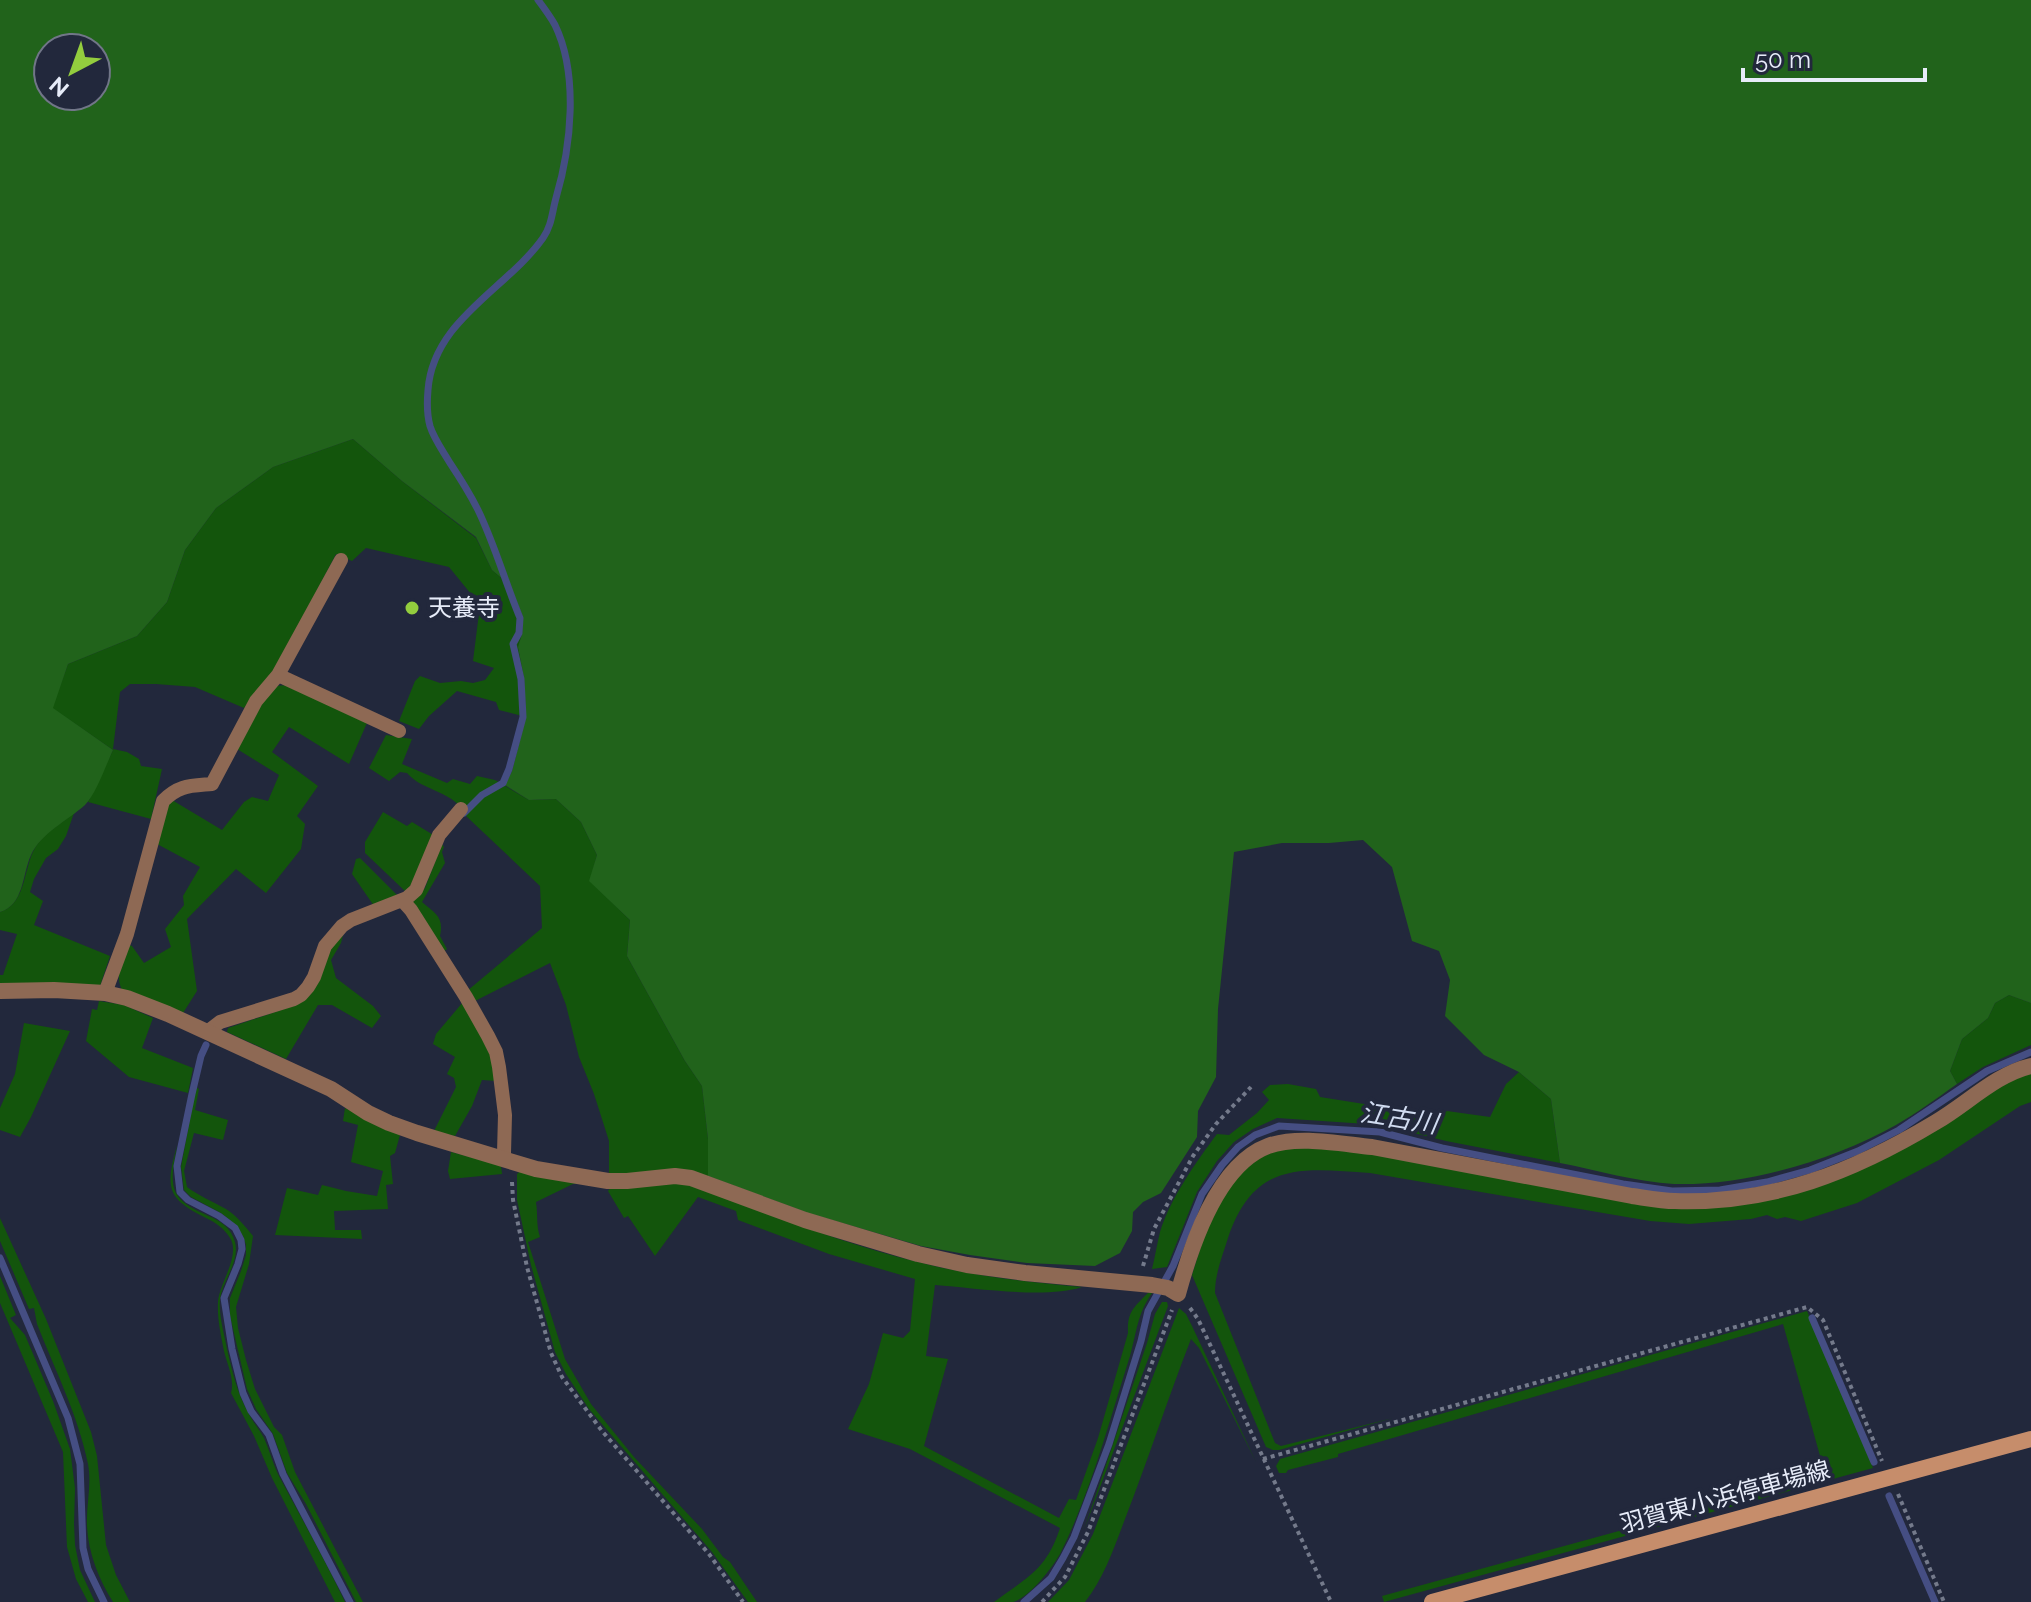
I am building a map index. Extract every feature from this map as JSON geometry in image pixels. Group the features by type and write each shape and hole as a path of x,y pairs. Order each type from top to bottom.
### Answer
{"main road":[{"name":"羽賀東小浜停車場線","path":"1432,1602 2031,1439"}],"street":[{"path":"0,991 54,990 105,993 127,998 331,1089 389,1123 536,1169 608,1181 675,1176 691,1178 805,1220 918,1254 967,1265 1159,1288 1188,1257 1218,1192 1234,1171 1267,1146 1290,1141 1372,1147 1632,1196 1674,1202 1729,1199 1809,1184 1863,1161 1939,1120 1994,1083 2031,1066"}],"lane":[{"path":"105,993 127,934 163,801 174,790 212,784 256,701 278,675 341,560"},
{"path":"278,675 399,731"},
{"path":"207,1032 220,1022 301,995 314,977 325,946 342,926 402,900 416,890 439,835 461,809"},
{"path":"402,900 466,997 496,1052 505,1115 505,1160"}],"path":[{"path":"1042,1602 1065,1577 1088,1532 1159,1288 1154,1229 1186,1168 1216,1124 1251,1087"},
{"path":"505,1160 511,1170 513,1200 527,1267 551,1353 562,1377 602,1431 709,1554 743,1602"},
{"path":"1159,1288 1198,1319 1331,1602"},
{"path":"1263,1459 1807,1307 1823,1320 1944,1602"}],"green space":[{"path":"0,0 2031,0 2031,1003 2009,995 1995,1003 1988,1018 1962,1039 1950,1071 1957,1084 1912,1116 1872,1138 1817,1160 1730,1181 1674,1184 1645,1181 1560,1163 1551,1099 1519,1072 1484,1055 1445,1016 1450,980 1439,951 1412,941 1392,867 1363,840 1282,843 1234,852 1218,1009 1216,1077 1198,1111 1197,1137 1161,1193 1143,1202 1133,1212 1132,1231 1120,1253 1095,1266 1027,1263 921,1246 808,1213 708,1176 708,1139 702,1086 627,956 630,920 589,881 597,855 581,822 556,799 529,800 505,785 512,771 526,717 524,678 518,647 523,617 510,585 492,570 476,537 353,439 273,467 216,508 185,550 167,602 137,636 68,664 53,708 113,750 97,787 85,805 35,847 18,896 0,912"},
{"path":"353,439 476,538 492,570 510,585 523,617 518,647 524,678 526,717 499,710 496,702 457,691 419,729 399,721 415,681 420,676 440,683 473,683 485,680 494,668 473,661 480,605 449,567 366,548 352,561 336,554 276,668 244,708 195,687 130,684 120,692 113,749 139,759 141,766 162,769 151,819 88,802 113,750 52,708 68,664 137,636 167,602 185,550 216,508 273,467"},
{"path":"288,685 367,723 349,764 289,727 272,752 318,786 297,816 305,824 301,849 266,893 236,869 187,919 197,991 183,1013 122,990 119,973 129,945 144,963 171,947 165,929 184,905 183,896 200,867 157,844 166,806 172,800 222,830 244,802 252,797 268,801 279,775 237,749 261,703 275,686"},
{"path":"386,735 412,739 402,764 447,783 453,779 470,784 477,776 495,780 529,800 556,799 581,822 597,855 590,881 630,920 627,956 702,1086 708,1139 708,1176 609,1175 609,1141 550,963 473,1002 467,991 542,928 540,886 466,816 455,801 407,773 400,772 389,781 369,768"},
{"path":"383,812 407,826 412,822 435,836 407,893 365,853 365,842"},
{"path":"74,813 66,836 58,849 46,858 34,879 30,892 43,901 34,925 110,956 100,986 0,985 0,975 3,975 17,934 0,930 0,912 16,900 39,842"},
{"path":"442,844 445,863 422,902 440,920 440,936 447,949 443,952 412,903 425,888"},
{"path":"360,858 399,897 374,906 352,874 356,859"},
{"path":"344,931 331,960 336,978 373,1006 381,1016 372,1028 332,1005 318,1005 286,1059 227,1032 228,1028 296,1005 310,995 322,974 329,952"},
{"path":"2009,995 2031,1003 2031,1045 1983,1067 1957,1084 1950,1071 1962,1039 1988,1018 1995,1003"},
{"path":"99,1001 124,1005 153,1018 142,1048 193,1068 188,1093 129,1077 86,1041 92,1009 97,1010"},
{"path":"463,1002 491,1053 496,1081 482,1080 455,1136 434,1131 456,1087 454,1078 447,1074 455,1057 433,1044 436,1034"},
{"path":"24,1023 70,1031 20,1137 0,1130 0,1108 15,1074"},
{"path":"2031,1071 2031,1102 2020,1106 1939,1160 1857,1203 1801,1221 1767,1215 1689,1224 1650,1221 1345,1171 1302,1171 1266,1182 1251,1195 1239,1213 1221,1259 1215,1293 1275,1443 1281,1446 1393,1418 1279,1450 1266,1447 1192,1275 1211,1214 1238,1175 1270,1150 1291,1147 1371,1152 1632,1202 1780,1196"},
{"path":"1519,1072 1551,1099 1560,1163 1382,1125 1277,1118 1234,1142 1217,1161 1197,1192 1167,1267 1152,1269 1164,1219 1192,1169 1217,1134 1229,1135 1257,1113 1269,1100 1262,1092 1270,1085 1288,1084 1316,1089 1320,1097 1440,1116 1447,1111 1490,1117 1506,1084"},
{"path":"196,1087 199,1089 195,1110 228,1120 223,1140 194,1133 184,1171 187,1187 230,1212 253,1236 249,1264 236,1307 246,1360 255,1389 274,1427 282,1435 295,1472 363,1602 356,1602 287,1473 273,1434 247,1389 230,1316 230,1298 246,1255 246,1245 230,1220 184,1190 181,1167"},
{"path":"345,1108 400,1135 395,1153 390,1156 393,1184 386,1185 388,1209 334,1211 335,1230 361,1230 362,1239 275,1235 287,1188 318,1195 322,1185 377,1196 383,1171 351,1162 358,1125 343,1121"},
{"path":"177,1145 173,1176 176,1193 190,1207 225,1225 235,1242 235,1255 221,1294 220,1307 238,1389 264,1438 280,1478 345,1602 335,1602 231,1393 231,1377 218,1308 219,1295 233,1245 220,1226 183,1204 172,1190 171,1171"},
{"path":"451,1152 501,1165 502,1174 450,1179"},
{"path":"520,1171 580,1184 573,1184 536,1202 540,1237 528,1242 565,1359 591,1404 634,1457 730,1562 757,1602 748,1602 712,1552 589,1409 566,1374 555,1352 531,1265 517,1200 517,1174"},
{"path":"689,1185 860,1246 918,1262 1000,1278 1082,1287 1030,1292 935,1285 926,1356 948,1359 924,1446 1059,1518 1069,1499 1076,1500 1098,1438 1128,1333 1130,1315 1148,1293 1152,1293 1140,1316 1099,1456 1071,1530 1052,1567 1026,1595 1013,1602 994,1602 1042,1564 1060,1528 910,1449 848,1429 869,1384 883,1333 903,1338 910,1331 915,1279 829,1254 738,1220 736,1211 698,1197 655,1256 628,1216 624,1218 608,1191 611,1187"},
{"path":"0,1218 46,1319 91,1432 97,1456 106,1545 116,1575 130,1602 113,1602 95,1566 88,1536 89,1472 84,1446 37,1324 34,1308 29,1309 0,1241"},
{"path":"0,1276 16,1315 10,1318 25,1335 70,1449 75,1488 75,1545 80,1570 95,1602 88,1602 76,1579 67,1547 63,1452 0,1303"},
{"path":"1162,1302 1167,1302 1168,1306 1084,1530 1155,1314"},
{"path":"1179,1308 1192,1326 1256,1462 1199,1348 1191,1339 1117,1541 1098,1583 1085,1602 1048,1602 1069,1580 1093,1534"},
{"path":"1807,1311 1873,1468 1384,1602 1382,1596 1805,1480 1824,1470 1783,1324 1338,1454 1338,1457 1286,1473 1279,1473 1276,1466 1280,1459"}],"waterway":[{"path":"464,813 482,795 503,783 509,769 523,717 521,679 513,644 519,633 520,618 478,510 432,431 428,390 433,365 443,344 474,307 528,256 543,238 550,223 566,156 570,88 563,45 555,25 538,0"},
{"path":"206,1045 177,1166 180,1192 235,1228 241,1240 238,1264 224,1298 243,1393 251,1411 269,1435 283,1474 350,1602"},
{"name":"江古川","path":"1024,1602 1051,1578 1074,1537 1109,1444 1148,1311 1173,1266 1202,1194 1238,1147 1255,1135 1279,1126 1380,1132 1442,1148 1623,1184 1672,1191 1720,1190 1810,1170 1858,1151 1899,1130 1987,1071 2031,1052"},
{"path":"0,1258 68,1418 80,1464 83,1548 88,1569 104,1602"},
{"path":"1812,1318 1874,1462"},
{"path":"1889,1496 1935,1602"}],"place":[{"name":"天養寺","path":"412,608"}]}
